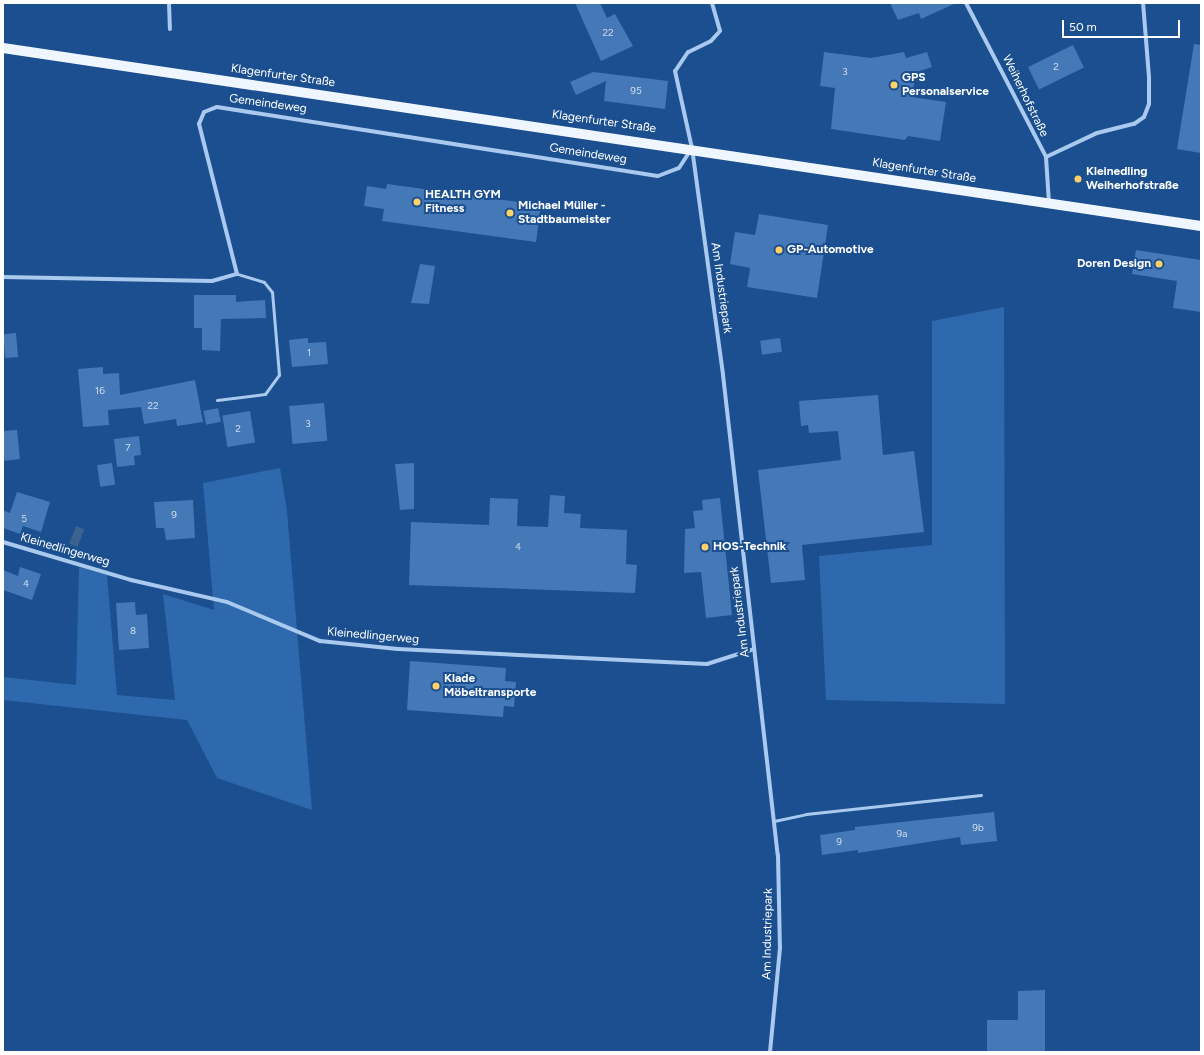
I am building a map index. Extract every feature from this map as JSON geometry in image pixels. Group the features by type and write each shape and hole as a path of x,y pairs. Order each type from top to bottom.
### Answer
{"main road":[{"name":"Klagenfurter Straße","path":"3,48 692,148 1201,226"}],"street":[{"path":"169,3 170,29"},
{"name":"Am Industriepark","path":"712,3 720,32 711,41 688,52 675,71 692,148 723,375 774,821 780,948 770,1052"},
{"name":"Weiherhofstraße","path":"966,3 1046,157 1050,203"},
{"path":"1046,157 1098,133 1134,124 1144,117 1149,104 1149,77 1143,3"},
{"name":"Gemeindeweg","path":"236,274 199,124 204,112 217,107 658,176 679,168 692,148"},
{"path":"3,277 212,281 236,274"},
{"name":"Kleinedlingerweg","path":"3,542 131,580 227,602 320,641 398,649 707,664 754,649"}],"lane":[{"path":"218,400 265,394 279,375 272,292 264,282 236,274"},
{"path":"774,821 806,814 980,795"}],"shaded area":[{"path":"1004,307 1005,704 826,700 819,556 932,545 932,321"},
{"path":"280,468 287,511 312,810 217,778 187,720 3,700 3,677 76,685 79,567 107,575 117,695 175,700 163,594 214,610 203,483"},
{"path":"76,526 84,529 78,547 69,544"}],"building":[{"path":"575,3 600,3 607,18 615,14 633,46 601,61"},
{"path":"890,3 956,3 921,19 919,13 898,20"},
{"path":"1194,44 1201,45 1201,153 1177,149"},
{"path":"1073,45 1084,67 1039,89 1028,67"},
{"name":"GPS Personalservice","path":"824,52 871,58 904,52 906,58 927,52 932,67 916,72 912,97 946,102 940,141 908,136 905,140 831,129 835,88 820,86"},
{"path":"593,72 668,81 665,109 604,101 606,81 576,95 570,82"},
{"path":"387,184 541,205 536,242 382,221 384,209 364,206 367,186 386,189"},
{"name":"GP-Automotive","path":"759,214 828,225 817,298 747,287 750,268 730,264 735,232 755,235"},
{"path":"1136,250 1201,260 1201,312 1173,308 1177,281 1132,274"},
{"path":"420,264 435,266 429,304 411,303"},
{"path":"194,295 236,295 236,302 265,300 266,318 221,319 220,351 202,350 202,328 194,328"},
{"path":"16,333 18,357 5,358 3,334"},
{"path":"308,338 308,343 326,342 328,364 292,367 289,340"},
{"path":"780,338 782,352 762,355 760,341"},
{"path":"103,367 103,374 119,373 120,395 195,380 203,422 177,426 176,419 144,424 141,407 108,410 109,425 83,427 78,369"},
{"path":"878,395 883,455 914,451 924,532 802,545 805,580 771,583 758,470 841,460 838,431 809,433 808,425 801,426 799,401"},
{"path":"324,403 327,441 292,444 289,406"},
{"path":"218,408 221,422 206,425 203,411"},
{"path":"250,411 255,443 227,447 222,415"},
{"path":"17,430 20,459 3,461 3,431"},
{"path":"139,436 141,455 134,456 135,465 117,467 114,439"},
{"path":"112,463 115,485 100,487 97,465"},
{"path":"414,463 414,509 400,510 395,464"},
{"path":"17,492 50,502 41,532 23,526 20,534 3,528 3,510 10,513"},
{"path":"550,495 565,496 564,513 581,514 580,528 627,530 626,564 637,565 635,593 409,585 411,522 489,525 490,498 518,499 517,526 548,527"},
{"path":"720,498 732,615 706,618 701,572 684,573 685,529 695,528 693,511 703,510 702,500"},
{"path":"193,500 195,538 166,540 164,528 156,528 154,502"},
{"path":"20,567 41,574 32,600 3,590 3,570 18,576"},
{"path":"135,602 136,615 147,614 149,648 119,650 116,603"},
{"path":"410,661 506,668 505,681 516,682 514,707 504,706 503,717 407,710"},
{"path":"994,812 997,841 961,845 960,837 858,853 858,850 822,855 820,835 855,830 855,827"},
{"path":"1045,990 1045,1052 987,1052 987,1020 1018,1020 1018,991"}],"place":[{"name":"GPS Personalservice","path":"894,85"},
{"name":"Kleinedling Weiherhofstraße","path":"1078,179"},
{"name":"HEALTH GYM Fitness","path":"417,202"},
{"name":"Michael Müller - Stadtbaumeister","path":"510,213"},
{"name":"GP-Automotive","path":"779,250"},
{"name":"Doren Design","path":"1159,264"},
{"name":"HOS-Technik","path":"705,547"},
{"name":"Klade Möbeltransporte","path":"436,686"}]}
